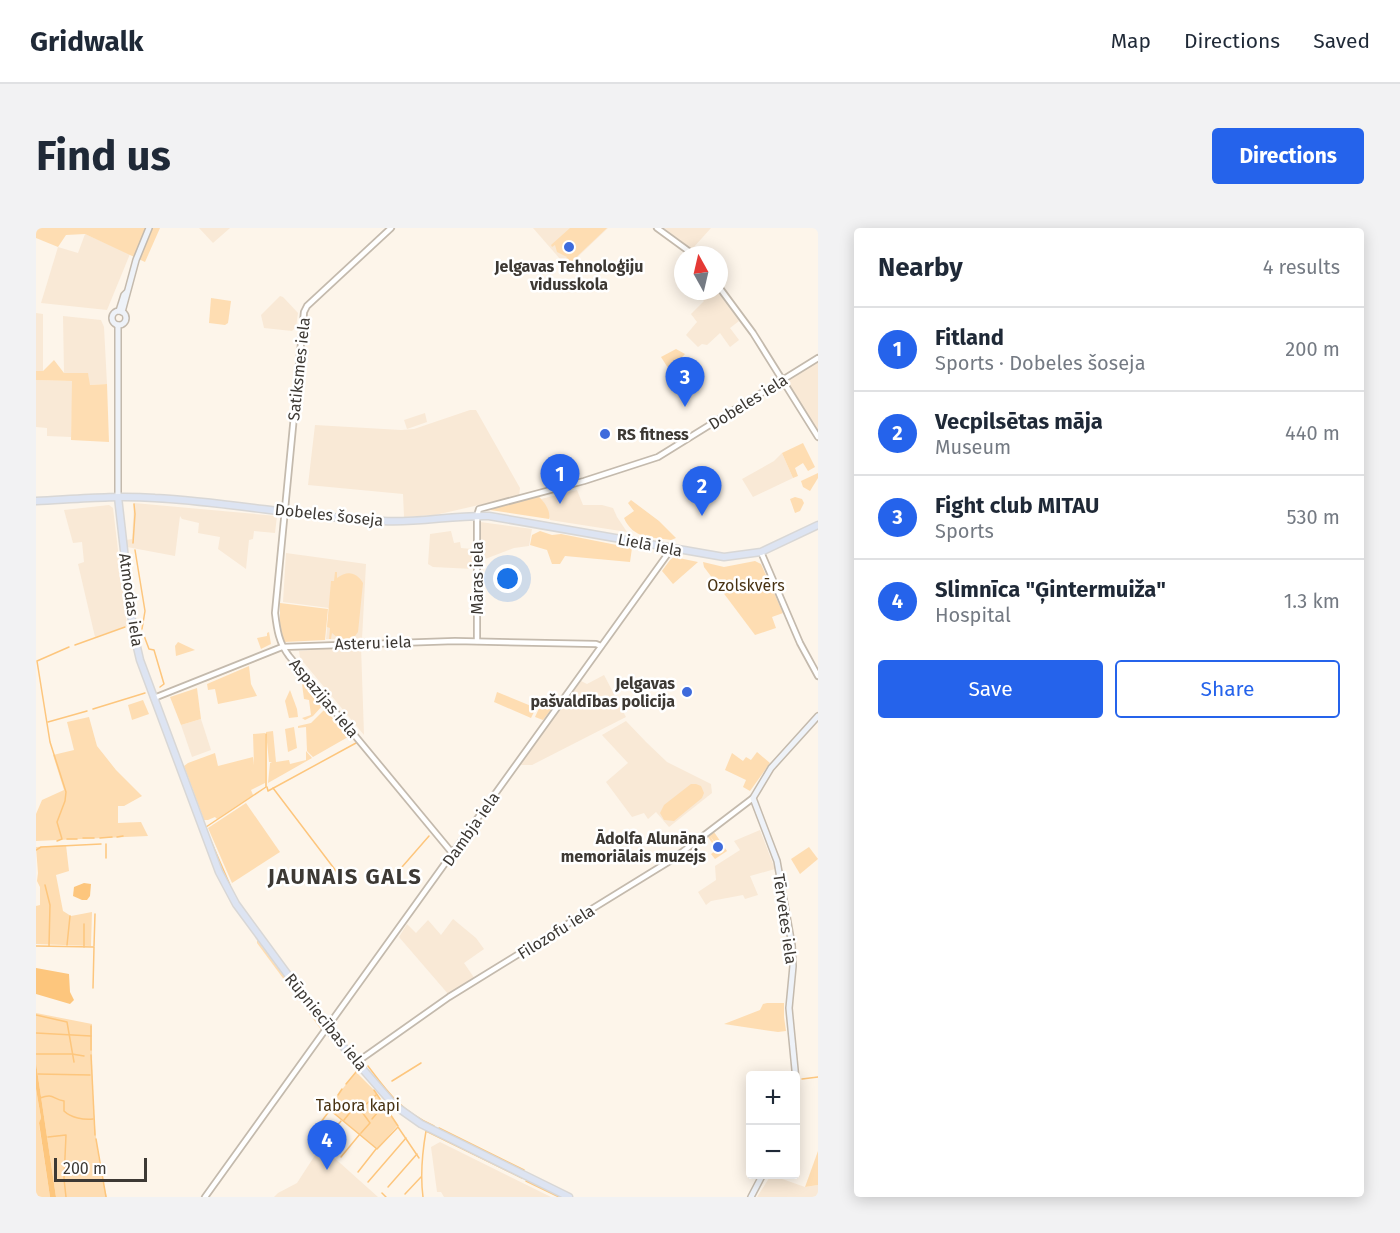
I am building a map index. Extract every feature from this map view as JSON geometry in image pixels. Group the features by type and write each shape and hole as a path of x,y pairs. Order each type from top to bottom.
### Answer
{"main road":[{"path":"121,311 124,295 149,228"},
{"path":"121,311 126,316 126,321 117,325 112,316 121,311"},
{"name":"Atmodas iela","path":"117,325 115,360 117,363 120,484 118,496 133,630 140,660 202,826"},
{"name":"Dobeles šoseja","path":"36,501 118,496 157,498 402,522 477,516"},
{"name":"Lielā iela","path":"477,516 512,519 724,557 739,557 762,552 818,525"},
{"path":"753,798 771,768 818,716"},
{"name":"Tērvetes iela","path":"753,798 777,861 792,945 793,966 789,1008 794,1071"},
{"name":"Rūpniecības iela","path":"202,826 219,872 236,904 327,1028 388,1100 408,1117 569,1197"},
{"path":"752,1197 761,1179"}],"street":[{"name":"Satiksmes iela","path":"285,511 304,312 321,293 391,228"},
{"path":"657,228 681,246"},
{"path":"728,299 753,333 818,437"},
{"name":"Dobeles iela","path":"612,472 666,453 818,358"},
{"name":"Dobeles šoseja","path":"477,516 479,508 484,506 612,472"},
{"name":"Aspazijas iela","path":"285,511 275,613 282,647 453,854"},
{"name":"Māras iela","path":"477,516 477,641"},
{"name":"Dambja iela","path":"206,1197 672,548"},
{"path":"762,552 800,643 818,676"},
{"name":"Asteru iela","path":"154,698 282,647 477,641 601,646"},
{"name":"Filozofu iela","path":"357,1062 449,997 673,859 753,798"}],"shaded area":[{"path":"199,228 230,228 213,243"},
{"name":"Jelgavas Tehnoloģiju vidusskola","path":"533,228 608,228 567,267"},
{"path":"664,228 711,228 695,246 687,246"},
{"path":"85,234 130,254 107,310 41,303 58,247 78,253"},
{"path":"280,296 298,313 296,327 292,331 264,328 261,315"},
{"path":"724,300 739,321 730,328 739,340 730,347 720,333 707,345 702,344 698,347 686,335 697,322 691,314 704,301"},
{"path":"36,313 43,314 43,371 36,371"},
{"path":"63,316 101,320 104,327 107,384 89,385 88,374 64,373"},
{"path":"818,360 818,435 786,381"},
{"path":"36,380 73,381 71,437 47,436 47,428 36,427"},
{"path":"476,410 520,488 519,496 435,515 404,517 403,494 308,485 315,425 414,429"},
{"path":"425,413 427,422 407,429 404,420"},
{"path":"782,453 793,478 753,497 742,479 774,461"},
{"path":"577,490 583,505 602,505 613,508 627,532 550,520 541,499"},
{"path":"134,503 277,516 275,533 254,531 253,539 249,540 246,569 218,549 220,537 198,533 199,523 182,519 180,516 175,556 127,547 126,540 132,539"},
{"path":"109,505 113,508 127,626 95,637 78,564 84,562 82,542 73,543 64,510"},
{"path":"480,522 532,529 529,546 514,548 480,561"},
{"path":"451,531 454,543 460,542 461,548 472,549 473,569 433,567 428,564 430,534"},
{"path":"286,553 366,564 362,639 326,639 329,608 283,602"},
{"path":"361,646 364,735 300,658 299,651"},
{"path":"604,675 626,717 532,765 520,765 581,681 587,684"},
{"path":"201,719 211,750 192,757 181,725"},
{"path":"626,721 667,762 711,784 712,793 669,827 656,812 648,819 644,813 632,817 606,782 628,763 602,735"},
{"path":"760,830 775,869 750,876 758,895 745,899 743,895 711,901 706,905 698,892 716,880 715,866 740,850 734,841"},
{"path":"84,883 91,884 90,896 87,900 73,896 74,887"},
{"path":"453,919 476,938 484,949 464,963 475,979 449,995 399,937 407,924 416,933 428,920 441,935"},
{"path":"36,968 69,974 70,992 74,1000 70,1004 36,994"},
{"path":"36,1063 56,1197 50,1197 39,1123 41,1118 36,1089"},
{"path":"440,1142 551,1197 444,1197 441,1192 437,1192 431,1147"},
{"path":"321,1146 378,1197 274,1197 297,1183"},
{"path":"768,1179 782,1179 805,1187 818,1185 818,1197 757,1197"}],"green space":[{"path":"36,228 160,228 145,262 85,234 66,235 58,247 36,238"},
{"name":"Jelgavas Tehnoloģiju vidusskola","path":"570,228 607,228 569,264 565,260 567,257 557,252 555,245 552,247 551,245"},
{"path":"211,298 231,301 228,323 225,325 209,323"},
{"path":"676,349 685,354 682,357 685,364 679,371 677,369 674,371 672,366 668,368 661,357"},
{"path":"54,360 64,373 88,373 90,385 107,384 109,442 71,440 72,381 36,380 36,371 43,371"},
{"path":"803,443 815,467 808,471 803,463 795,468 798,476 793,478 782,453"},
{"path":"818,473 818,478 810,491 803,487 801,481"},
{"path":"538,496 547,506 549,519 490,510 490,508"},
{"path":"795,497 802,499 804,503 800,511 795,513 790,499"},
{"path":"631,500 659,521 676,538 671,540 644,536 632,530 624,518 634,511 628,503"},
{"path":"540,531 632,548 630,562 565,556 560,564 552,564 547,550 530,545 532,535"},
{"path":"674,557 698,562 673,584 662,571"},
{"name":"Ozolskvērs","path":"755,561 761,564 783,613 772,617 776,628 755,635 704,567 703,562 724,567"},
{"path":"335,572 337,572 337,578 348,573 355,574 363,583 358,632 348,639 338,638 332,633 329,639 330,628 327,627 331,581 334,581"},
{"path":"280,603 328,609 325,640 284,642 280,626"},
{"path":"269,632 271,644 261,649 257,638 267,636"},
{"path":"178,642 195,650 176,656 175,646"},
{"path":"279,652 205,682 205,680"},
{"path":"249,666 251,684 257,696 218,704 215,689 208,690 207,684"},
{"path":"305,683 323,705 313,716 305,720 302,718 311,715 309,700 304,699 302,684"},
{"path":"197,688 201,719 181,725 170,697"},
{"path":"290,690 298,717 289,718 285,701"},
{"path":"497,692 536,708 531,718 494,702"},
{"path":"143,700 149,714 132,720 128,705"},
{"path":"542,702 553,707 543,720 535,717"},
{"path":"325,709 348,737 313,757 307,751 306,727 298,728 298,726 311,723"},
{"path":"89,717 97,746 116,770 142,796 124,806 118,806 118,823 141,822 148,836 36,841 36,814 42,800 64,790 53,755 74,750 67,722"},
{"path":"294,727 297,748 288,752 285,729"},
{"path":"273,731 276,762 289,760 290,764 306,760 306,751 312,758 268,783 272,762 269,762 266,732"},
{"path":"265,733 265,783 251,790 253,795 217,819 215,817 204,820 184,766 215,753 218,766 253,757 254,765 253,734"},
{"path":"757,752 770,763 750,791 743,787 746,780 725,770 732,753 743,761 746,757 751,760"},
{"path":"691,784 701,786 704,793 702,798 674,821 664,820 660,813 664,805"},
{"path":"246,803 280,852 232,883 208,828"},
{"path":"714,832 727,851 715,859 711,854 723,848 719,842 716,844 710,836 714,846 708,837"},
{"path":"66,845 69,871 56,875 63,911 71,916 92,912 91,946 36,944 36,906 40,905 40,887 37,881 36,847"},
{"path":"809,847 818,859 800,874 791,859"},
{"path":"257,940 321,1026 322,1031 257,943"},
{"path":"784,1003 786,1031 778,1032 724,1024 760,1010 763,1004"},
{"path":"36,1013 92,1024 96,1133 107,1197 56,1197 36,1063"},
{"name":"Tabora kapi","path":"356,1072 374,1090 398,1125 377,1149 333,1112 332,1102"},
{"path":"36,1089 41,1118 39,1124 50,1197 36,1197"},
{"path":"818,1151 818,1185 805,1187"}],"waterway":[{"path":"133,543 134,504"},
{"path":"135,550 145,611 142,629"},
{"path":"75,645 125,627"},
{"path":"143,633 149,649 154,650 164,684 160,687"},
{"path":"57,841 62,839 57,822 66,792 50,742 37,661 69,647"},
{"path":"93,709 145,693"},
{"path":"48,722 87,711"},
{"path":"206,827 266,787 266,734"},
{"path":"267,787 268,791 356,743"},
{"path":"273,788 336,871"},
{"path":"207,832 230,885"},
{"path":"117,837 123,836"},
{"path":"402,867 429,836"},
{"path":"100,838 112,837"},
{"path":"83,838 94,838"},
{"path":"67,839 77,839"},
{"path":"36,850 41,847 101,844"},
{"path":"106,844 106,858"},
{"path":"45,885 50,905 49,946"},
{"path":"94,946 95,914"},
{"path":"67,945 70,916"},
{"path":"84,924 84,947"},
{"path":"36,946 94,947 93,988"},
{"path":"36,1015 67,1022 74,1062"},
{"path":"91,1026 91,1050"},
{"path":"36,1033 91,1036"},
{"path":"36,1054 84,1056"},
{"path":"91,1055 95,1135"},
{"path":"392,1081 421,1063"},
{"path":"368,1066 396,1101 434,1126"},
{"path":"346,1084 356,1072"},
{"path":"38,1074 90,1075"},
{"path":"802,1079 818,1077"},
{"path":"338,1095 342,1089"},
{"path":"374,1090 398,1126"},
{"path":"362,1108 376,1095"},
{"path":"40,1098 51,1096 64,1101 64,1111 70,1115 93,1119"},
{"path":"354,1101 370,1123 361,1133"},
{"path":"344,1120 356,1105"},
{"path":"372,1119 383,1106"},
{"path":"309,1138 330,1110 377,1149 398,1127 419,1158"},
{"path":"323,1143 341,1121"},
{"path":"439,1128 524,1170"},
{"path":"423,1197 422,1164 426,1131 522,1178"},
{"path":"341,1157 360,1134"},
{"path":"48,1137 66,1135 64,1179 66,1197"},
{"path":"368,1182 406,1138"},
{"path":"96,1139 106,1197"},
{"path":"358,1172 376,1149"},
{"path":"388,1187 417,1154"},
{"path":"405,1194 421,1177"},
{"path":"526,1181 559,1197"},
{"path":"382,1193 386,1197"}],"place":[{"name":"Jelgavas Tehnoloģiju vidusskola","path":"569,247"},
{"name":"Fight club MITAU","path":"685,407"},
{"name":"RS fitness","path":"605,434"},
{"name":"Fitland","path":"560,504"},
{"name":"Vecpilsētas māja","path":"702,516"},
{"name":"Jelgavas pašvaldības policija","path":"687,692"},
{"name":"Ādolfa Alunāna memoriālais muzejs","path":"718,847"},
{"name":"Slimnīca \"Ģintermuiža\"","path":"327,1170"}],"district":[{"name":"JAUNAIS GALS","path":"345,876"}]}
